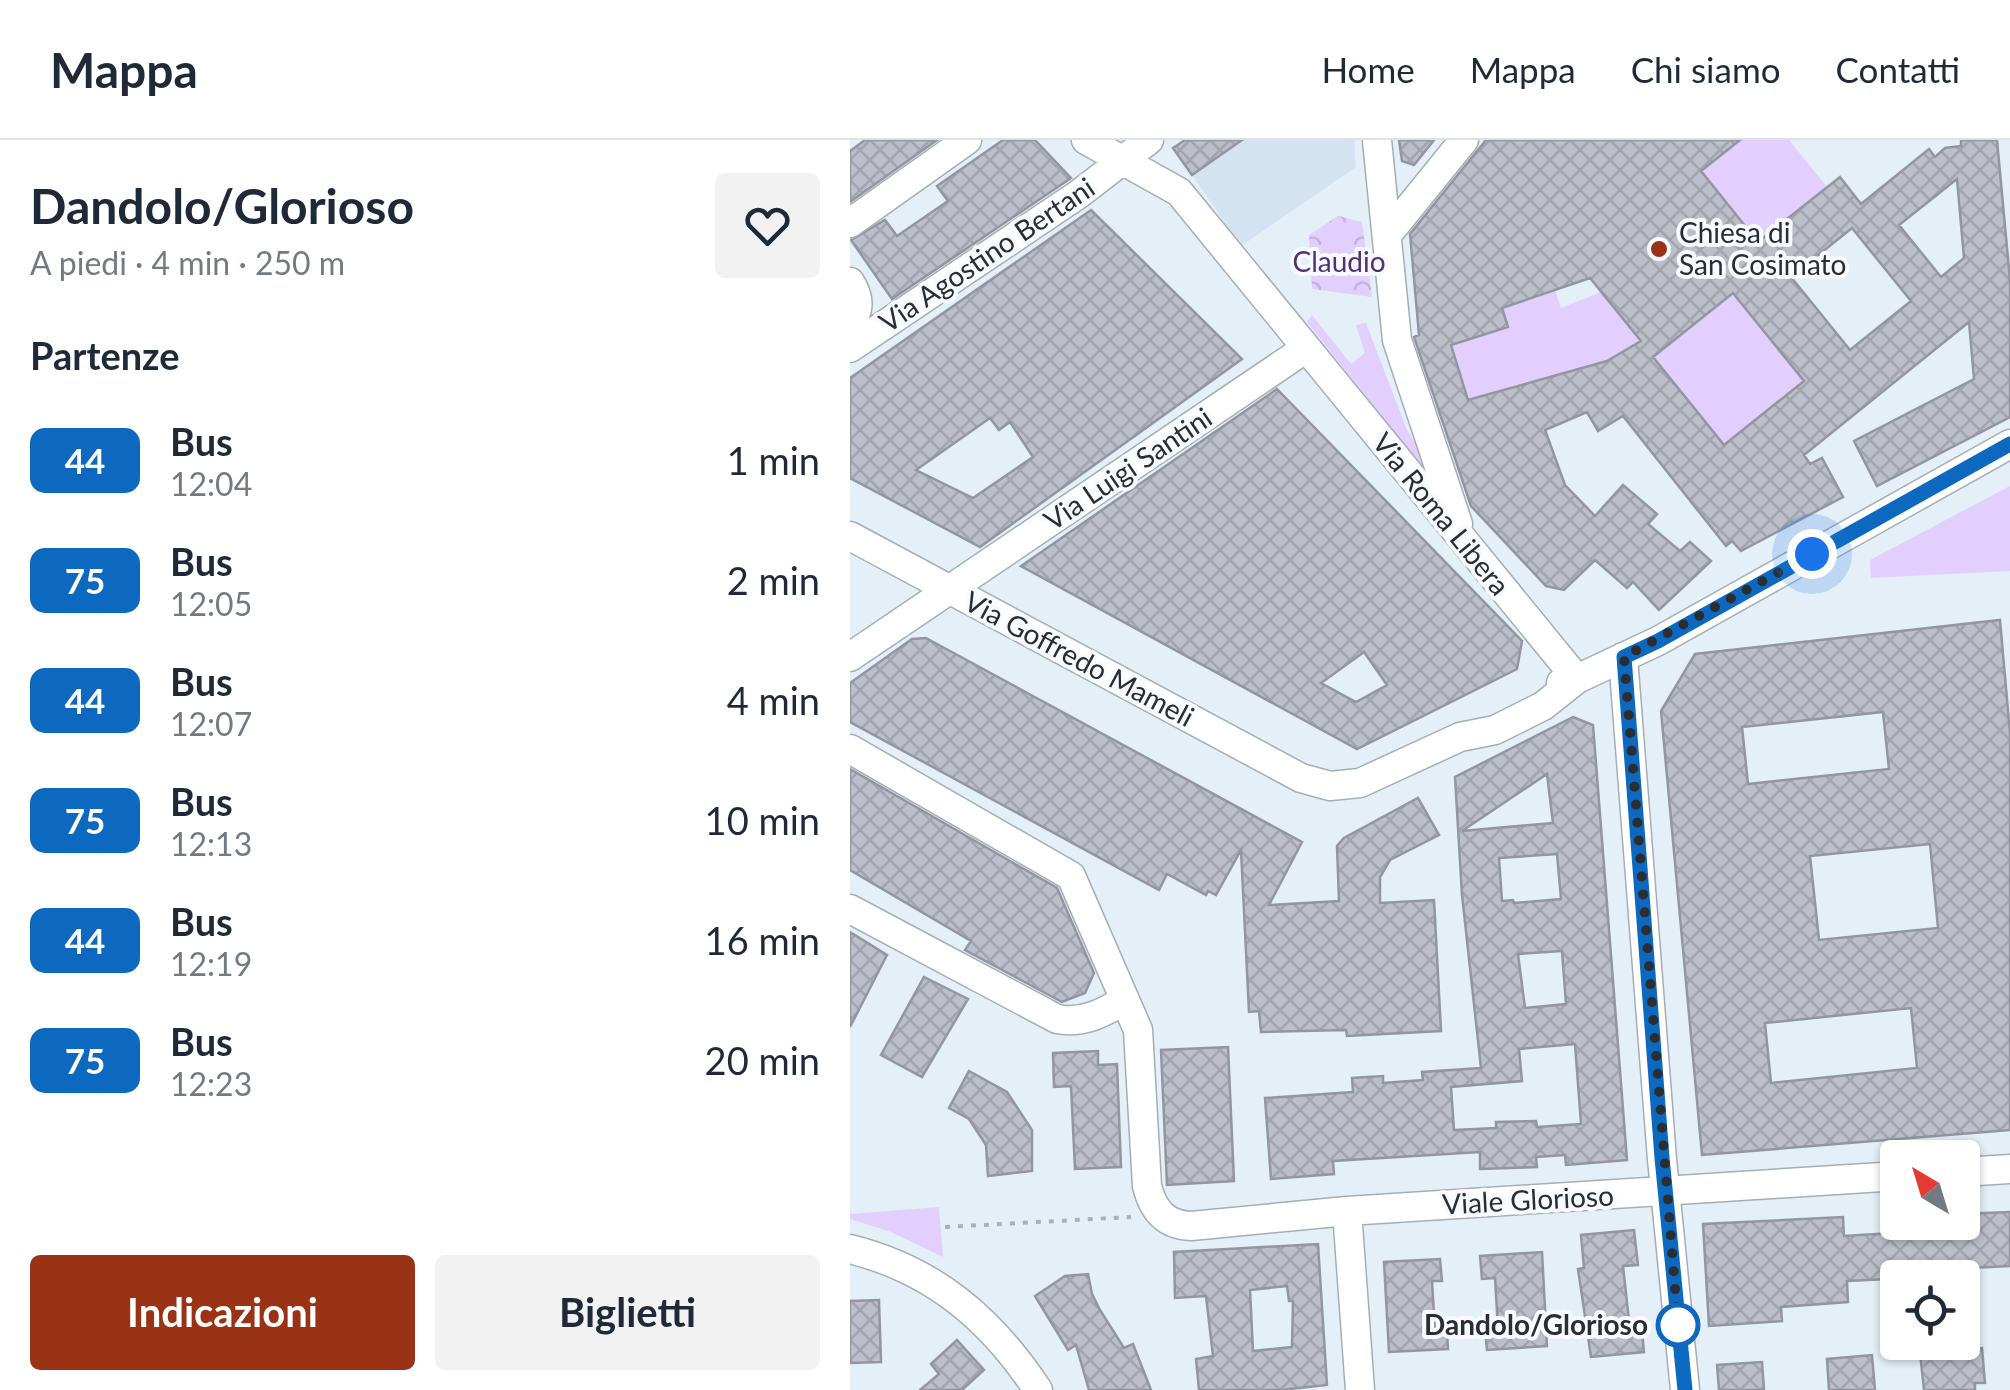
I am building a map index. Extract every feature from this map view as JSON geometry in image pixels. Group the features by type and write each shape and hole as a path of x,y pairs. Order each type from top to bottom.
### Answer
{"street":[{"path":"850,223 967,140"},
{"name":"Via Roma Libera","path":"1086,140 1179,192 1577,679"},
{"name":"Via Agostino Bertani","path":"850,348 1080,194 1149,140"},
{"path":"1378,140 1397,340 1464,545"},
{"path":"1387,235 1464,140"},
{"path":"850,282 859,302 850,327"},
{"name":"Via Luigi Santini","path":"850,658 1305,349"},
{"path":"1577,679 1658,641 2010,444"},
{"name":"Via Goffredo Mameli","path":"850,536 1308,781 1340,786 1360,783 1460,737 1495,730 1544,706 1577,679"},
{"path":"1624,657 1665,1192 1685,1390"},
{"path":"850,749 1071,876 1138,1030 1147,1186 1161,1216"},
{"path":"850,909 1057,1019 1090,1018 1126,1000"},
{"path":"1980,1171 2010,1169"},
{"name":"Viale Glorioso","path":"1161,1216 1178,1226 1191,1226 1346,1210 1880,1177"},
{"path":"1346,1210 1360,1390"},
{"path":"850,1250 914,1271 960,1301 1002,1340 1038,1390"}],"path":[{"path":"944,1227 1161,1216"}],"shaded area":[{"path":"1242,140 1354,140 1356,167 1241,246 1192,175"}],"green space":[{"path":"1740,140 1789,140 1827,187 1758,242 1701,171"},
{"name":"Claudio","path":"1338,216 1362,222 1372,297 1312,289 1309,235"},
{"path":"1555,290 1561,308 1601,292 1641,341 1607,361 1461,402 1444,379 1460,373 1451,345 1507,327 1502,308"},
{"path":"1733,293 1804,381 1724,445 1653,357"},
{"path":"1312,315 1351,364 1365,353 1356,325 1366,323 1407,430 1435,475 1432,479 1307,322"},
{"path":"2010,486 2010,571 1871,578 1870,560"},
{"path":"939,1207 943,1257 891,1232 850,1219 850,1214"}],"building":[{"path":"865,140 937,140 850,202 850,151"},
{"path":"1003,140 1035,140 1071,178 892,299 851,240 885,220 897,236 948,201 937,186"},
{"path":"1185,140 1242,140 1192,175 1173,148"},
{"path":"1399,140 1434,140 1414,165 1402,161"},
{"path":"1486,140 1740,140 1701,171 1758,242 1840,177 1861,204 1929,149 1935,157 1945,148 1961,146 1961,140 1997,140 2010,280 2010,417 1877,486 1854,441 1974,379 1969,322 1804,455 1810,464 1822,458 1843,497 1741,551 1732,541 1726,546 1623,416 1598,431 1587,412 1545,430 1565,485 1595,516 1623,485 1657,514 1648,524 1680,551 1690,542 1711,561 1659,610 1633,582 1627,588 1595,560 1564,590 1546,586 1471,506 1414,337 1419,335 1410,234","holes":["1957,179 1964,258 1941,277 1899,225","1852,228 1911,301 1850,350 1791,277","1590,278 1641,341 1607,361 1468,400 1451,345 1508,327 1502,308","1733,293 1804,381 1724,445 1653,357"]},
{"path":"1091,210 1242,359 980,547 850,478 850,378","holes":["990,418 999,430 1010,422 1033,457 973,498 916,470"]},
{"path":"1277,389 1522,641 1517,669 1357,749 1021,566","holes":["1364,652 1387,685 1356,702 1321,683"]},
{"path":"2000,620 2010,733 2010,1130 1702,1155 1661,711 1695,654","holes":["1883,712 1889,769 1748,784 1742,727","1930,844 1938,928 1819,940 1810,856","1911,1008 1917,1068 1771,1083 1765,1023"]},
{"path":"926,638 1302,842 1269,905 1339,901 1337,846 1344,838 1418,798 1439,835 1390,860 1380,877 1380,903 1434,900 1441,1031 1347,1036 1346,1030 1261,1032 1259,1011 1249,1012 1241,850 1216,895 1208,891 1206,895 1167,874 1159,890 850,722 850,683 912,639"},
{"path":"1573,717 1593,725 1627,1160 1566,1165 1565,1155 1536,1157 1537,1167 1480,1169 1480,1152 1333,1161 1334,1174 1271,1179 1265,1098 1353,1092 1352,1078 1383,1076 1383,1083 1423,1080 1422,1072 1481,1068 1462,895 1455,777","holes":["1547,774 1553,823 1462,831","1557,854 1561,899 1502,901 1499,858","1562,951 1566,1004 1525,1008 1518,954","1575,1044 1581,1124 1537,1127 1536,1121 1496,1122 1496,1128 1454,1130 1451,1087 1522,1081 1519,1049"]},
{"path":"850,769 1057,888 1094,973 1085,993 1062,1002 965,950 971,941 850,870"},
{"path":"850,932 887,955 850,1027"},
{"path":"924,977 968,999 922,1077 881,1055"},
{"path":"1228,1047 1234,1181 1167,1185 1161,1050"},
{"path":"1098,1051 1098,1065 1117,1064 1121,1167 1075,1169 1071,1086 1054,1087 1053,1053"},
{"path":"969,1071 1007,1092 1032,1130 1032,1171 988,1176 986,1145 969,1119 949,1108"},
{"path":"2010,1212 2010,1266 1980,1268 1980,1260 1880,1260 1880,1279 1847,1281 1848,1302 1781,1307 1782,1321 1709,1326 1703,1224 1843,1217 1844,1236 1880,1234 1880,1240 1980,1240 1980,1213"},
{"path":"1634,1230 1638,1265 1623,1266 1629,1321 1641,1320 1644,1352 1591,1357 1578,1269 1584,1268 1581,1235"},
{"path":"1318,1244 1327,1385 1281,1390 1199,1390 1196,1359 1213,1356 1206,1296 1175,1298 1174,1252","holes":["1287,1286 1289,1301 1293,1301 1292,1347 1253,1351 1250,1290"]},
{"path":"1542,1252 1547,1346 1487,1350 1485,1330 1498,1329 1495,1278 1482,1279 1480,1256"},
{"path":"1440,1259 1442,1281 1432,1281 1435,1331 1447,1330 1448,1349 1389,1352 1384,1262"},
{"path":"1088,1274 1100,1310 1124,1348 1133,1344 1151,1390 1089,1390 1076,1345 1068,1350 1035,1296 1065,1276"},
{"path":"879,1300 881,1362 850,1363 850,1301"},
{"path":"957,1340 984,1370 962,1390 920,1390 939,1374 931,1364"},
{"path":"1980,1348 1985,1383 1975,1383 1975,1390 1924,1390 1921,1360 1980,1360"},
{"path":"1872,1355 1875,1390 1829,1390 1827,1359"},
{"path":"1762,1362 1764,1390 1719,1390 1717,1365"}],"bus line":[{"name":"44","path":"1685,1390 1662,1158 1624,657 2010,444"}],"place":[{"name":"Chiesa di San Cosimato","path":"1659,249"},
{"name":"Dandolo/Glorioso","path":"1678,1325"}],"route":[{"path":"1678,1325 1624,657 1812,554"}]}
